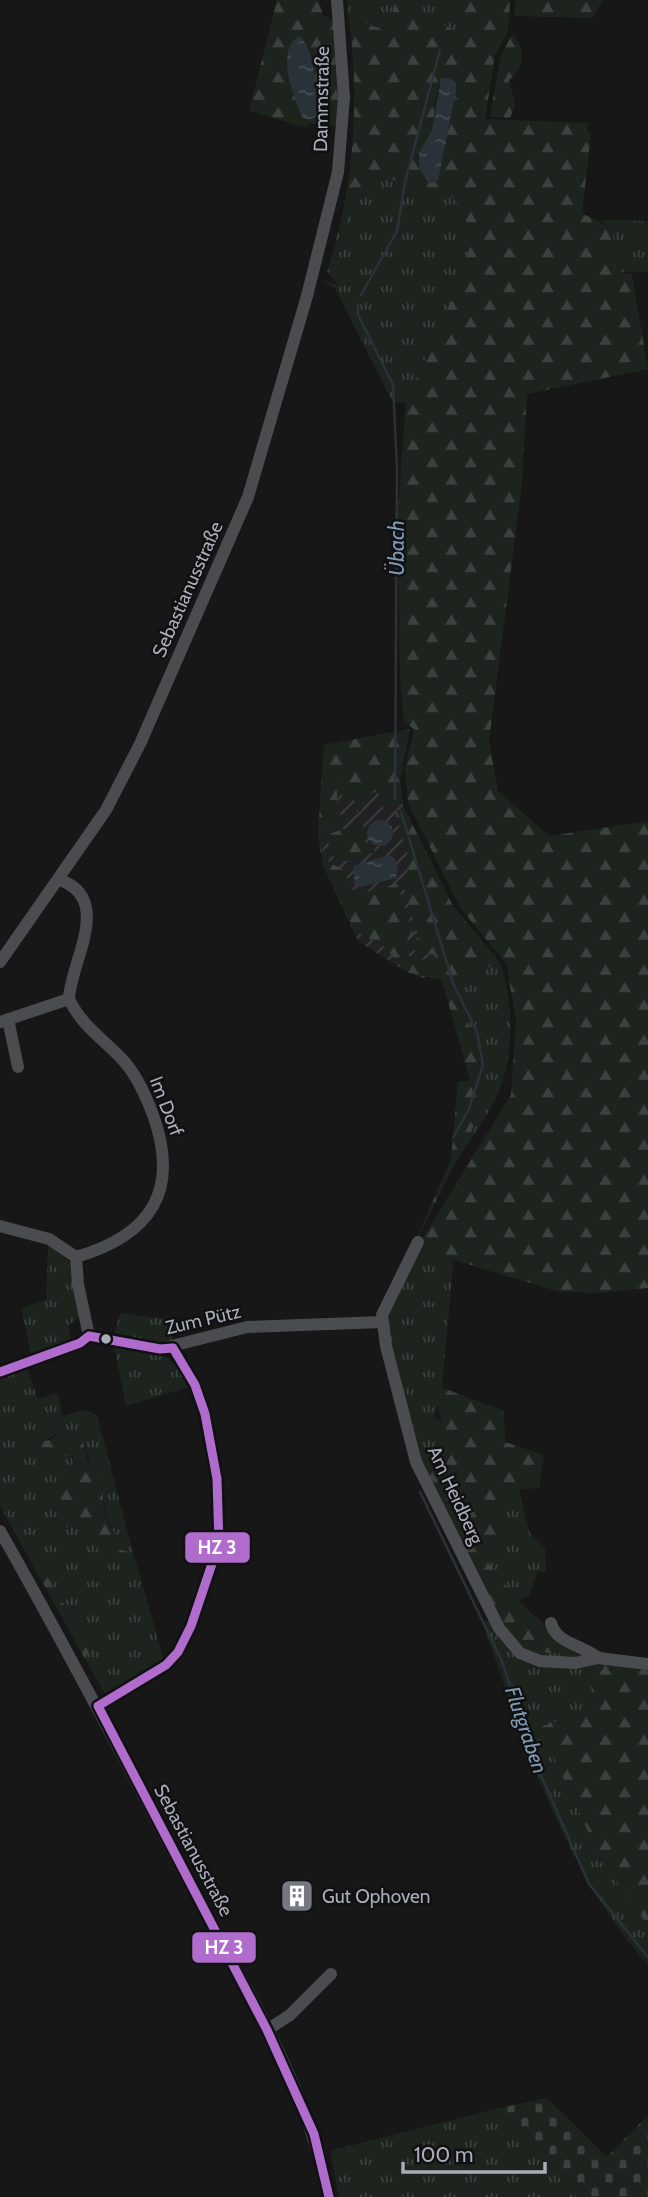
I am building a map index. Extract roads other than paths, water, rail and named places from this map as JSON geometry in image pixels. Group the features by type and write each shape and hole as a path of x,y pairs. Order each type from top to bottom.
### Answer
{"street":[{"name":"Dammstraße","path":"332,197 342,147 344,97 337,0"},
{"name":"Sebastianusstraße","path":"0,962 60,880 106,810 140,744 233,537 264,446 332,197"},
{"path":"18,1067 4,1021 69,999 89,922 79,895 68,883 60,880"},
{"name":"Im Dorf","path":"69,999 83,1024 122,1059 139,1083 156,1125 166,1169 153,1203 130,1233 76,1257"},
{"path":"0,1226 49,1239 76,1257 78,1284 89,1336 80,1343 0,1372"},
{"path":"382,1322 387,1304 418,1242"},
{"name":"Zum Pütz","path":"89,1336 159,1349 173,1348 209,1334 247,1327 382,1322"},
{"name":"Am Heidberg","path":"382,1322 416,1462 504,1636 520,1653 540,1661 562,1663 598,1658"},
{"path":"98,1706 166,1665 178,1652 191,1626 219,1543 219,1499 205,1413 195,1385 173,1348"},
{"name":"Sebastianusstraße","path":"0,1531 98,1706 267,2030 314,2134 329,2197"},
{"path":"551,1623 561,1638 585,1647 598,1658 648,1664"},
{"path":"267,2030 290,2015 331,1974"}],"water":[{"path":"299,36 309,51 314,72 316,114 312,119 303,119 295,100 287,64 288,52"},
{"path":"441,78 450,78 456,83 456,92 438,181 429,183 419,168 419,153 432,130"},
{"path":"380,820 389,824 393,833 389,842 380,846 371,842 367,833 371,824"},
{"path":"389,855 394,858 398,869 396,878 360,887 355,885 353,866"}],"waterway":[{"name":"Übach","path":"361,295 397,231 405,182 440,50"},
{"name":"Übach","path":"358,304 358,315 393,385 397,469 395,799"},
{"name":"Übach","path":"401,812 453,983 477,1032 483,1065 469,1109 453,1138"},
{"name":"Flutgraben","path":"420,1492 501,1659 543,1780 589,1884 648,1957"}],"place":[{"name":"Gut Ophoven","path":"297,1896"}]}
